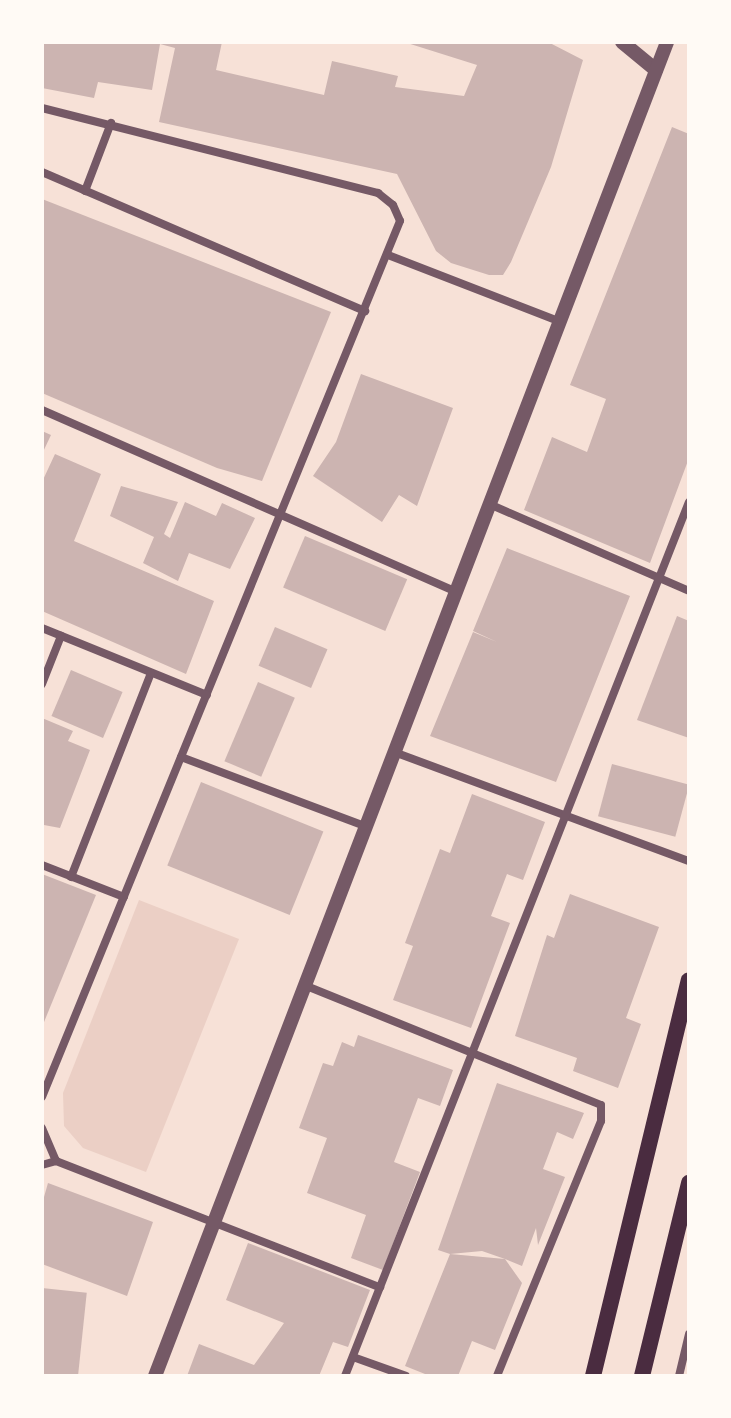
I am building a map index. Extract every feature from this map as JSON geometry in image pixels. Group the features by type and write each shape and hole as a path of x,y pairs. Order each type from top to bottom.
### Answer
{"main road":[{"path":"593,1376 689,980"},
{"path":"642,1376 689,1183"}],"street":[{"path":"622,42 656,70"},
{"path":"155,1376 667,42"},
{"path":"42,108 378,193 393,205 400,221 42,1093"},
{"path":"85,191 111,123"},
{"path":"42,172 365,311"},
{"path":"388,255 558,321"},
{"path":"42,410 455,591"},
{"path":"345,1376 562,815 689,502"},
{"path":"488,504 689,591"},
{"path":"42,628 207,695"},
{"path":"42,684 61,636"},
{"path":"71,877 151,673"},
{"path":"394,751 689,861"},
{"path":"181,757 365,826"},
{"path":"42,865 124,897"},
{"path":"304,985 601,1105 601,1121 497,1376"},
{"path":"42,1128 56,1161"},
{"path":"42,1165 56,1161 380,1287"},
{"path":"679,1376 689,1334"},
{"path":"353,1357 406,1376"}],"shaded area":[{"path":"139,900 239,939 146,1172 83,1148 64,1126 63,1093"}],"building":[{"path":"42,42 222,42 216,70 324,95 332,61 398,76 395,87 464,96 477,65 404,42 548,42 583,60 551,167 511,262 503,275 489,275 451,263 436,251 397,174 159,122 175,48 160,44 152,90 98,82 94,98 42,88"},
{"path":"672,127 689,134 689,458 650,563 524,510 552,437 587,452 606,399 570,385"},
{"path":"42,199 331,312 262,481 217,468 42,393"},
{"path":"361,374 453,408 417,506 399,495 382,522 313,476 336,442"},
{"path":"42,431 51,435 42,454"},
{"path":"55,454 101,474 74,541 214,601 186,674 42,611 42,482"},
{"path":"121,486 178,502 164,534 170,538 185,502 216,516 222,503 255,518 230,569 189,553 178,581 143,563 154,537 110,516"},
{"path":"305,536 407,579 385,631 283,588"},
{"path":"507,548 630,596 556,782 430,736 473,632 497,642 473,631"},
{"path":"677,616 689,621 689,738 637,720"},
{"path":"275,627 327,649 311,688 259,666"},
{"path":"71,670 123,692 103,738 51,716"},
{"path":"258,682 295,698 261,777 224,761"},
{"path":"42,718 73,731 68,741 90,750 60,828 44,825 42,830"},
{"path":"612,764 689,785 675,837 598,816"},
{"path":"201,782 323,831 290,915 167,865"},
{"path":"472,794 545,822 523,880 507,874 491,916 510,923 471,1028 393,1000 413,946 405,943 440,849 450,853"},
{"path":"42,874 96,895 42,1027"},
{"path":"570,894 659,927 626,1018 641,1024 618,1088 573,1071 577,1058 515,1036 547,935 554,938"},
{"path":"358,1035 453,1070 440,1106 418,1098 394,1162 420,1172 383,1270 351,1258 366,1215 307,1193 327,1138 299,1128 323,1063 333,1066 342,1042 354,1047"},
{"path":"497,1083 584,1113 573,1139 557,1132 543,1169 565,1177 538,1245 536,1228 522,1266 482,1251 450,1254 438,1250"},
{"path":"48,1183 153,1222 127,1296 42,1264 42,1204"},
{"path":"248,1243 370,1290 348,1347 333,1342 319,1376 187,1376 199,1344 254,1365 284,1323 226,1300"},
{"path":"450,1254 505,1259 522,1283 495,1350 472,1341 458,1376 430,1376 405,1366"},
{"path":"42,1288 87,1293 78,1376 42,1376"}]}
